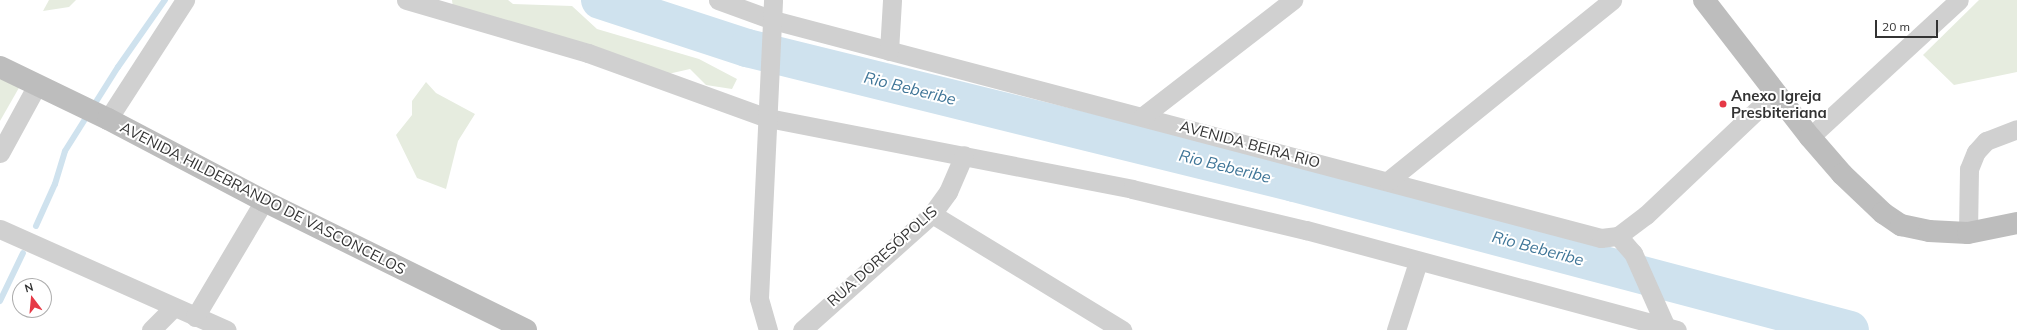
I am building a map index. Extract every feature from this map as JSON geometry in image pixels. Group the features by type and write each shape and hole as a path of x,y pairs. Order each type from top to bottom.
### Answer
{"street":[{"path":"98,114 184,0"},
{"path":"406,0 588,53 768,118 866,138 964,155 1132,189 1306,230 1418,262 1661,324"},
{"name":"AVENIDA BEIRA RIO","path":"718,0 772,28 889,51 1388,181 1568,231 1614,237"},
{"path":"768,330 759,298 768,118 767,97 773,0"},
{"path":"889,51 892,0"},
{"path":"1142,116 1293,0"},
{"path":"1388,181 1612,0"},
{"path":"1704,0 1731,32 1775,93 1810,137 1842,174 1883,213 1901,225 1929,231 1968,233 2017,222"},
{"path":"1810,137 1959,0"},
{"name":"AVENIDA HILDEBRANDO DE VASCONCELOS","path":"0,67 98,114 264,201 526,330"},
{"path":"0,153 37,85"},
{"path":"1661,324 1633,253 1614,237 1646,215 1775,93"},
{"path":"1968,233 1969,169 1976,152 1986,141 2017,129"},
{"name":"RUA DORESÓPOLIS","path":"802,330 932,214 948,192 964,155"},
{"path":"196,317 264,201"},
{"path":"932,214 1122,330"},
{"path":"0,229 173,308 225,330"},
{"path":"1396,330 1418,262"},
{"path":"152,330 173,308"}],"shaded area":[{"path":"49,0 76,0 69,7 43,11"},
{"path":"452,0 508,0 513,4 572,6 597,29 699,59 737,79 732,89 706,85 690,69 668,74 453,8"},
{"path":"1979,0 2017,0 2017,72 1954,85 1923,55"},
{"path":"0,74 20,86 0,121"},
{"path":"426,82 436,93 475,114 458,141 446,189 417,178 396,135 412,115 412,101"}],"waterway":[{"path":"36,226 55,184 65,151 118,67 165,0"},
{"name":"Rio Beberibe","path":"600,0 747,48 1294,183 1850,330"},
{"path":"0,301 23,253"}],"place":[{"name":"Anexo Igreja Presbiteriana","path":"1723,104"}]}
